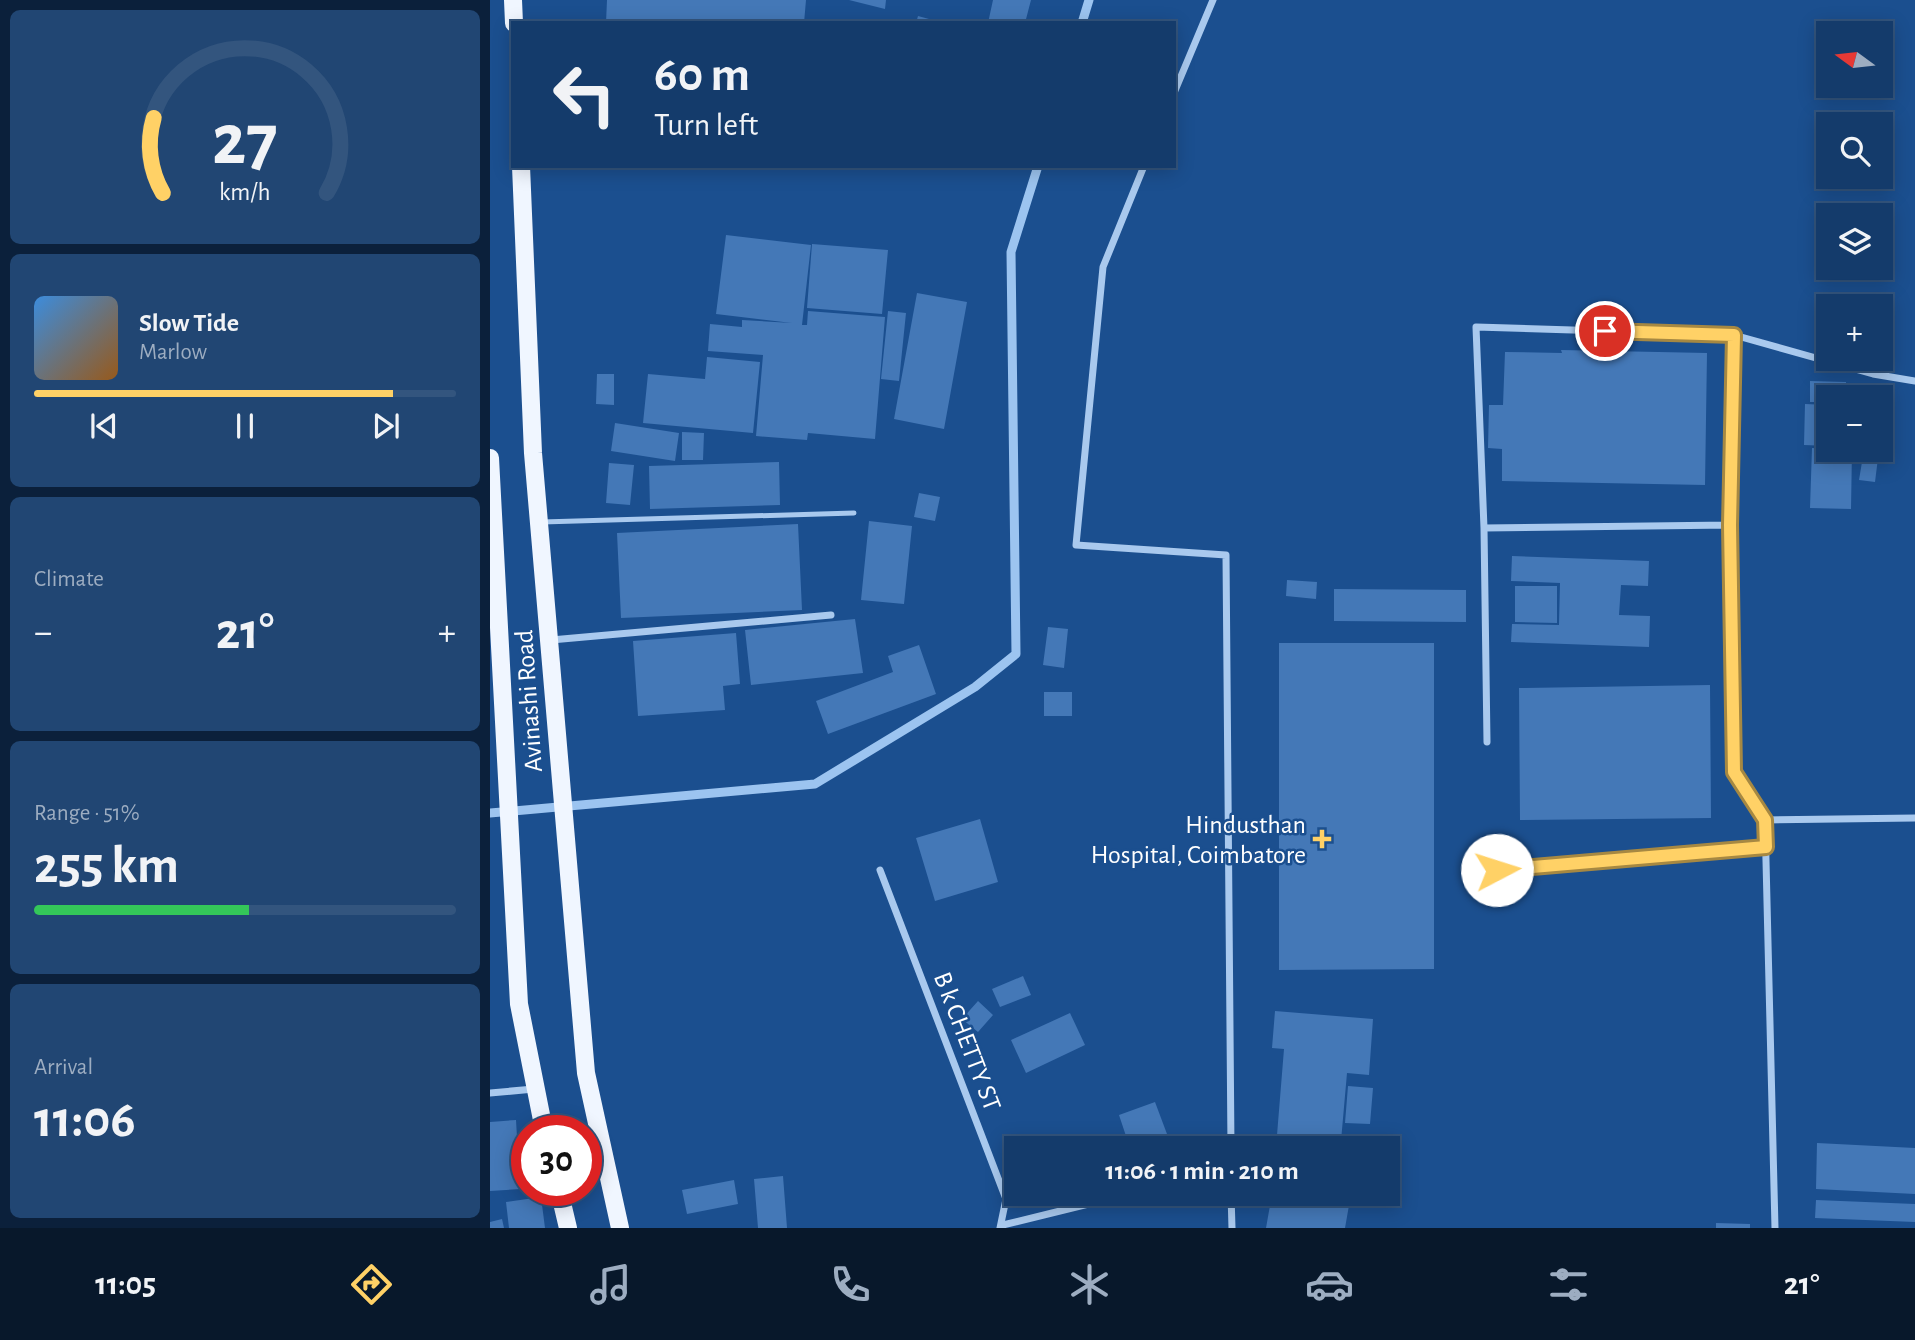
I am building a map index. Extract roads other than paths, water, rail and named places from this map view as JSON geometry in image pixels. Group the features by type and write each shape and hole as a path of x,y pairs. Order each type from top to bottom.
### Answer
{"main road":[{"path":"513,0 514,21"},
{"name":"Avinashi Road","path":"520,168 539,522 586,1073 620,1228"},
{"name":"Avinashi Road","path":"490,458 519,1004 540,1115"},
{"path":"563,1206 568,1228"}],"street":[{"path":"1176,88 1213,0"},
{"path":"1143,168 1103,267 1076,545 1226,555 1231,1136"},
{"path":"1487,742 1484,528 1476,327 1734,335 1873,374 1915,381"},
{"path":"1734,335 1730,525 1734,772 1765,820 1775,1228"},
{"path":"1484,528 1730,525"},
{"path":"551,640 831,615"},
{"path":"1765,820 1915,818"},
{"path":"1497,870 1766,847"},
{"name":"B k CHETTY ST","path":"880,870 1006,1199 1001,1227"},
{"path":"490,1093 534,1089"},
{"path":"1001,1227 1082,1206"},
{"path":"1231,1206 1232,1228"}],"lane":[{"path":"539,522 854,513"}],"waterway":[{"path":"1083,21 1089,0"},
{"path":"490,813 815,784 975,687 1016,654 1011,252 1037,168"}],"place":[{"name":"Hindusthan Hospital, Coimbatore","path":"1322,839"}]}
